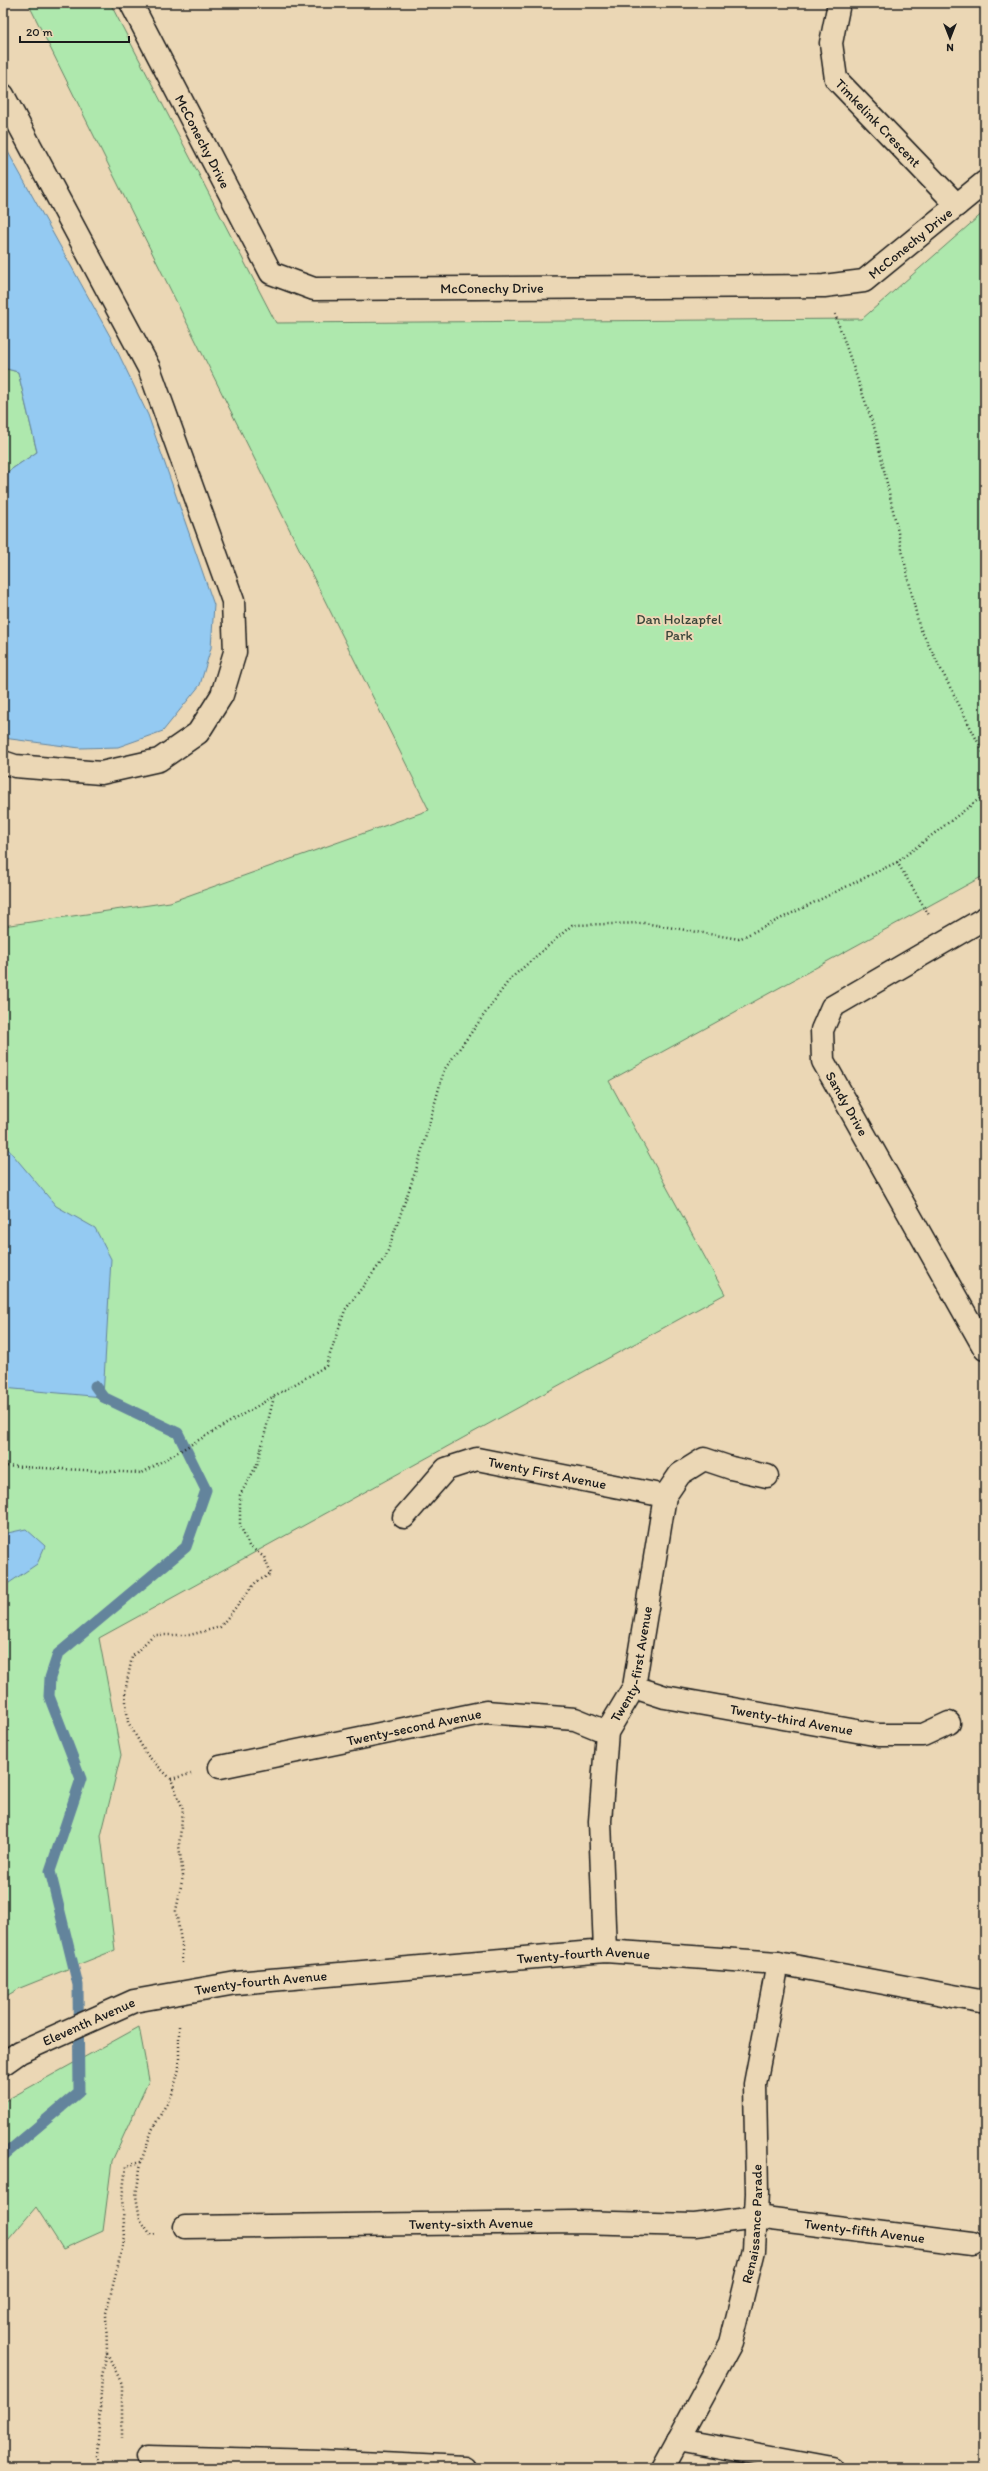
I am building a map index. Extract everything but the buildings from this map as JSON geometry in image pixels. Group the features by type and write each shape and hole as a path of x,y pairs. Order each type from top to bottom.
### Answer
{"street":[{"name":"McConechy Drive","path":"131,3 271,273 314,288 824,286 864,281 985,182"},
{"name":"Timkelink Crescent","path":"839,3 831,43 836,79 958,205"},
{"path":"3,95 149,368 233,602 235,652 222,695 198,733 159,760 101,773 15,766 3,762"},
{"name":"Sandy Drive","path":"985,918 832,1006 822,1030 823,1061 985,1349"},
{"name":"Twenty First Avenue","path":"404,1518 446,1469 476,1459 665,1496"},
{"name":"Twenty-first Avenue","path":"605,1951 600,1821 607,1732 634,1687 665,1496 680,1474 704,1459 731,1468 767,1476"},
{"name":"Twenty-third Avenue","path":"634,1687 665,1697 879,1735 923,1735 949,1723"},
{"name":"Twenty-second Avenue","path":"220,1767 486,1712 575,1719 607,1732"},
{"name":"Twenty-fourth Avenue","path":"180,1992 236,1983 605,1951 778,1963 985,2002"},
{"name":"Renaissance Parade","path":"663,2468 731,2343 754,2250 756,2217 755,2084 778,1963"},
{"name":"Eleventh Avenue","path":"3,2064 20,2052 134,2001 180,1992"},
{"name":"Twenty-sixth Avenue","path":"185,2227 575,2222 695,2225 756,2217"},
{"name":"Twenty-fifth Avenue","path":"756,2217 972,2244"},
{"path":"678,2440 831,2468"},
{"path":"147,2457 319,2460 464,2468"}],"path":[{"path":"824,286 844,336 875,430 919,626 985,756"},
{"path":"3,1466 142,1473 326,1366 345,1310 386,1256 418,1164 444,1070 510,979 572,925 644,924 739,939 897,862 983,796 985,785"},
{"path":"897,862 945,940"},
{"path":"185,2227 151,2235 140,2219 136,2196 141,2162 152,2130 172,2094 180,2069 178,2042 182,1947 176,1911 183,1876 180,1846 183,1809 171,1779 147,1755 128,1722 125,1692 132,1657 153,1635 190,1635 220,1627 256,1582 271,1574 264,1557 249,1546 240,1525 240,1495 257,1465 274,1396"},
{"path":"99,2468 97,2456 102,2376 106,2352 106,2313 125,2237 122,2198 126,2166 141,2162"},
{"path":"106,2352 122,2384 122,2456 147,2457"}],"green space":[{"name":"Dan Holzapfel Park","path":"28,3 110,3 276,323 862,319 985,211 985,875 609,1081 725,1294 99,1638 121,1755 101,1836 115,1950 20,1988 3,1998 3,926 170,902 429,810"},
{"path":"3,368 18,372 37,452 3,475"},
{"path":"139,2027 149,2080 112,2161 103,2231 63,2249 36,2207 3,2246 3,2102"}],"water":[{"path":"3,143 111,338 148,415 214,605 211,648 200,685 163,731 118,747 80,748 3,738 3,475 37,452 18,372 3,368"},
{"path":"3,1143 56,1206 95,1228 111,1259 103,1397 3,1388"},
{"path":"26,1529 45,1546 37,1564 3,1587 3,1534"}],"waterway":[{"path":"3,2156 79,2092 78,1985 50,1871 81,1779 49,1696 50,1678 58,1654 186,1547 206,1490 178,1433 103,1397 95,1386"}]}
